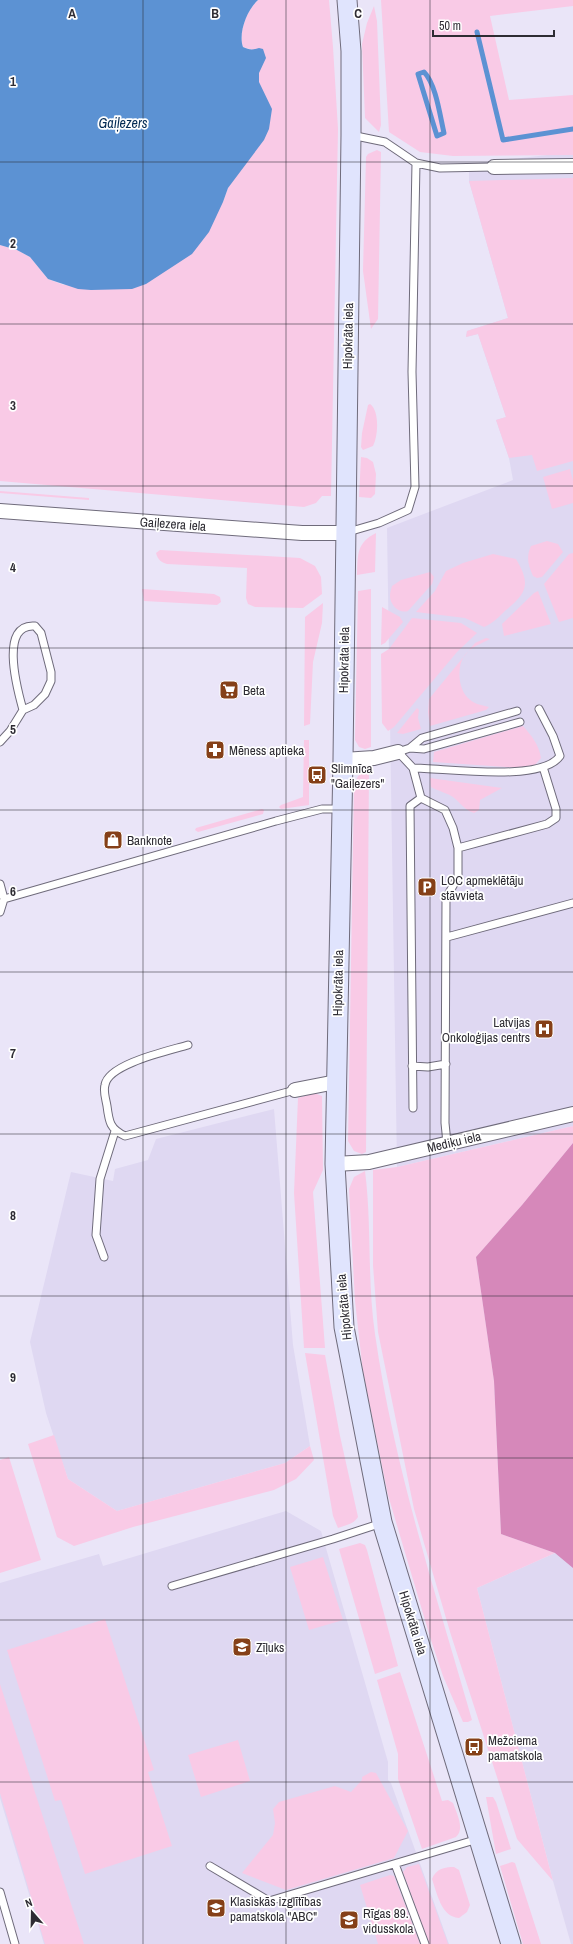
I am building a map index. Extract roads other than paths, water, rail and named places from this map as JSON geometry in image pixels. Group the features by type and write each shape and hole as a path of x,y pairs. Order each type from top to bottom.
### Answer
{"street":[{"name":"Hipokrāta iela","path":"347,0 351,51 351,135 343,760 335,1164 344,1327 382,1522 511,1944"},
{"path":"494,167 573,166"},
{"name":"Gaiļezera iela","path":"0,512 302,533 345,533"},
{"path":"343,760 374,758 404,750"},
{"path":"295,1090 336,1082"},
{"name":"Mediķu iela","path":"335,1164 369,1162 573,1114"}],"lane":[{"path":"351,135 386,142 416,163 440,168 494,167"},
{"path":"345,533 379,524 408,510 415,487 412,372 416,163"},
{"path":"0,742 10,731 23,710 34,705 45,694 52,681 41,632 35,626 27,625 17,629 9,638 6,653 23,710"},
{"path":"413,768 508,772 530,770 543,767 556,761 560,756 553,736 539,709"},
{"path":"404,750 422,738 517,711"},
{"path":"404,750 424,749 520,722"},
{"path":"404,750 413,768 420,798"},
{"path":"458,848 547,824 556,818 556,809 543,767"},
{"path":"420,798 445,810 453,828 458,848 458,877 446,898 445,1123 448,1143"},
{"path":"413,1108 410,806 420,798"},
{"path":"4,899 276,821 322,809 341,810"},
{"path":"0,884 4,899 0,912"},
{"path":"447,937 573,902"},
{"path":"188,1045 122,1066 109,1074 104,1085 109,1120 115,1131 124,1136 295,1090"},
{"path":"412,1066 428,1067 446,1064"},
{"path":"104,1257 96,1235 100,1179 115,1131"},
{"path":"172,1586 333,1539 382,1522"},
{"path":"210,1866 269,1901 479,1839"},
{"path":"395,1864 425,1944"},
{"path":"0,1892 15,1944"}],"water":[{"name":"Gaiļezers","path":"0,0 258,0 250,10 244,22 242,41 243,47 245,48 263,49 266,58 259,73 259,82 272,109 269,129 264,140 228,188 209,232 192,254 146,284 132,289 78,289 48,279 30,257 17,250 0,245"}],"waterway":[{"path":"477,32 503,140 573,129"},
{"path":"424,72 432,84 435,92 444,133 437,136 418,74 424,72"}],"place":[{"name":"Beta","path":"229,690"},
{"name":"Mēness aptieka","path":"215,750"},
{"name":"Slimnīca \"Gaiļezers\"","path":"317,775"},
{"name":"Banknote","path":"113,840"},
{"name":"LOC apmeklētāju stāvvieta","path":"427,887"},
{"name":"Latvijas Onkoloģijas centrs","path":"544,1029"},
{"name":"Zīļuks","path":"242,1647"},
{"name":"Mežciema pamatskola","path":"474,1747"},
{"name":"Klasiskās izglītības pamatskola \"ABC\"","path":"216,1908"},
{"name":"Rīgas 89. vidusskola","path":"349,1920"}]}
